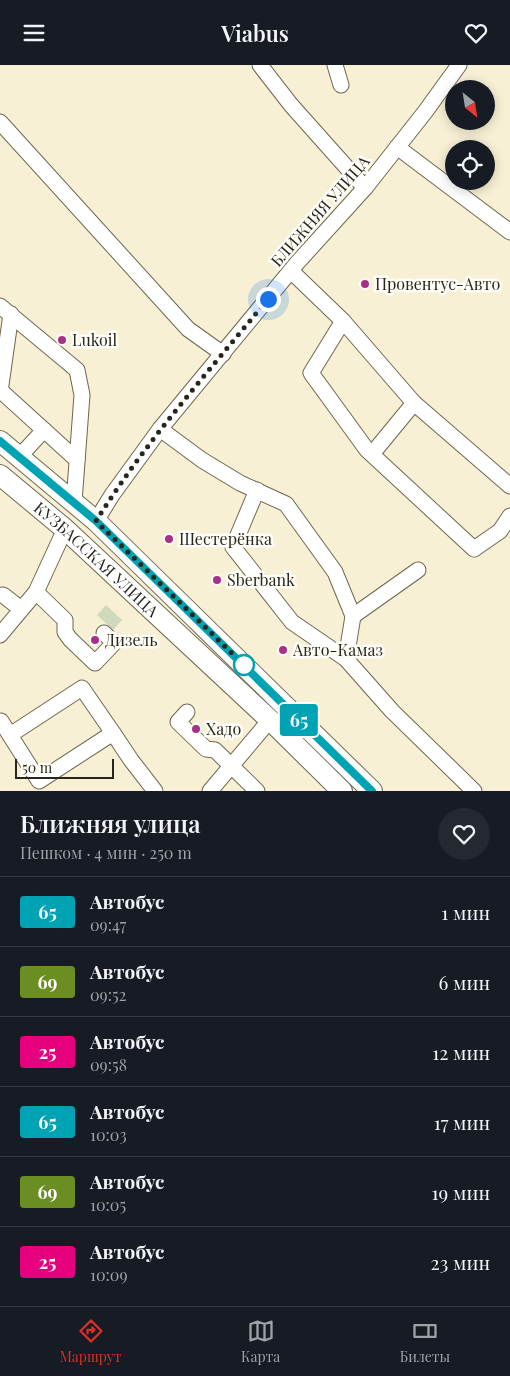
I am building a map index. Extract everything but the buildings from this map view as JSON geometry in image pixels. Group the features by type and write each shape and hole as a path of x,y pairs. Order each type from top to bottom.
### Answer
{"main road":[{"name":"КУЗБАССКАЯ УЛИЦА","path":"0,441 96,521 372,791"},
{"name":"КУЗБАССКАЯ УЛИЦА","path":"0,475 65,529 270,720 342,791"}],"street":[{"path":"260,65 291,105 365,187"},
{"path":"335,65 341,85"},
{"name":"БЛИЖНЯЯ УЛИЦА","path":"96,521 112,495 160,429 291,271 365,187 425,112 459,65"},
{"path":"0,122 188,329 223,354"},
{"path":"397,147 510,232"},
{"path":"291,271 343,321 414,403 510,486"},
{"path":"5,310 0,391 77,460"},
{"path":"5,310 77,371 82,395 74,502"},
{"path":"343,321 311,373 367,450 474,549 500,531 510,516"},
{"path":"372,454 414,403"},
{"path":"160,429 202,460 240,483 286,504 335,572 353,616 346,659"},
{"path":"20,457 44,430"},
{"path":"257,490 233,547 292,622 346,659 392,711 474,791"},
{"path":"0,635 36,592 65,529"},
{"path":"353,616 418,570"},
{"path":"36,592 65,620 65,632 95,663 114,643 104,633"},
{"path":"3,595 21,609"},
{"path":"10,735 82,688 154,791"},
{"path":"187,712 178,722 206,749 215,750 257,791"},
{"path":"210,791 270,720"},
{"path":"1,721 40,781 112,733"}],"green space":[{"path":"106,605 122,620 113,630 97,615"}],"bus line":[{"name":"65","path":"0,441 96,521 372,791"}],"place":[{"name":"Провентус-Авто","path":"365,284"},
{"name":"Lukoil","path":"62,340"},
{"name":"Шестерёнка","path":"169,539"},
{"name":"Sberbank","path":"217,580"},
{"name":"Дизель","path":"95,640"},
{"name":"Авто-Камаз","path":"283,650"},
{"name":"Хадо","path":"196,729"}],"route":[{"path":"244,665 96,521 112,495 160,429 268,299"}]}
